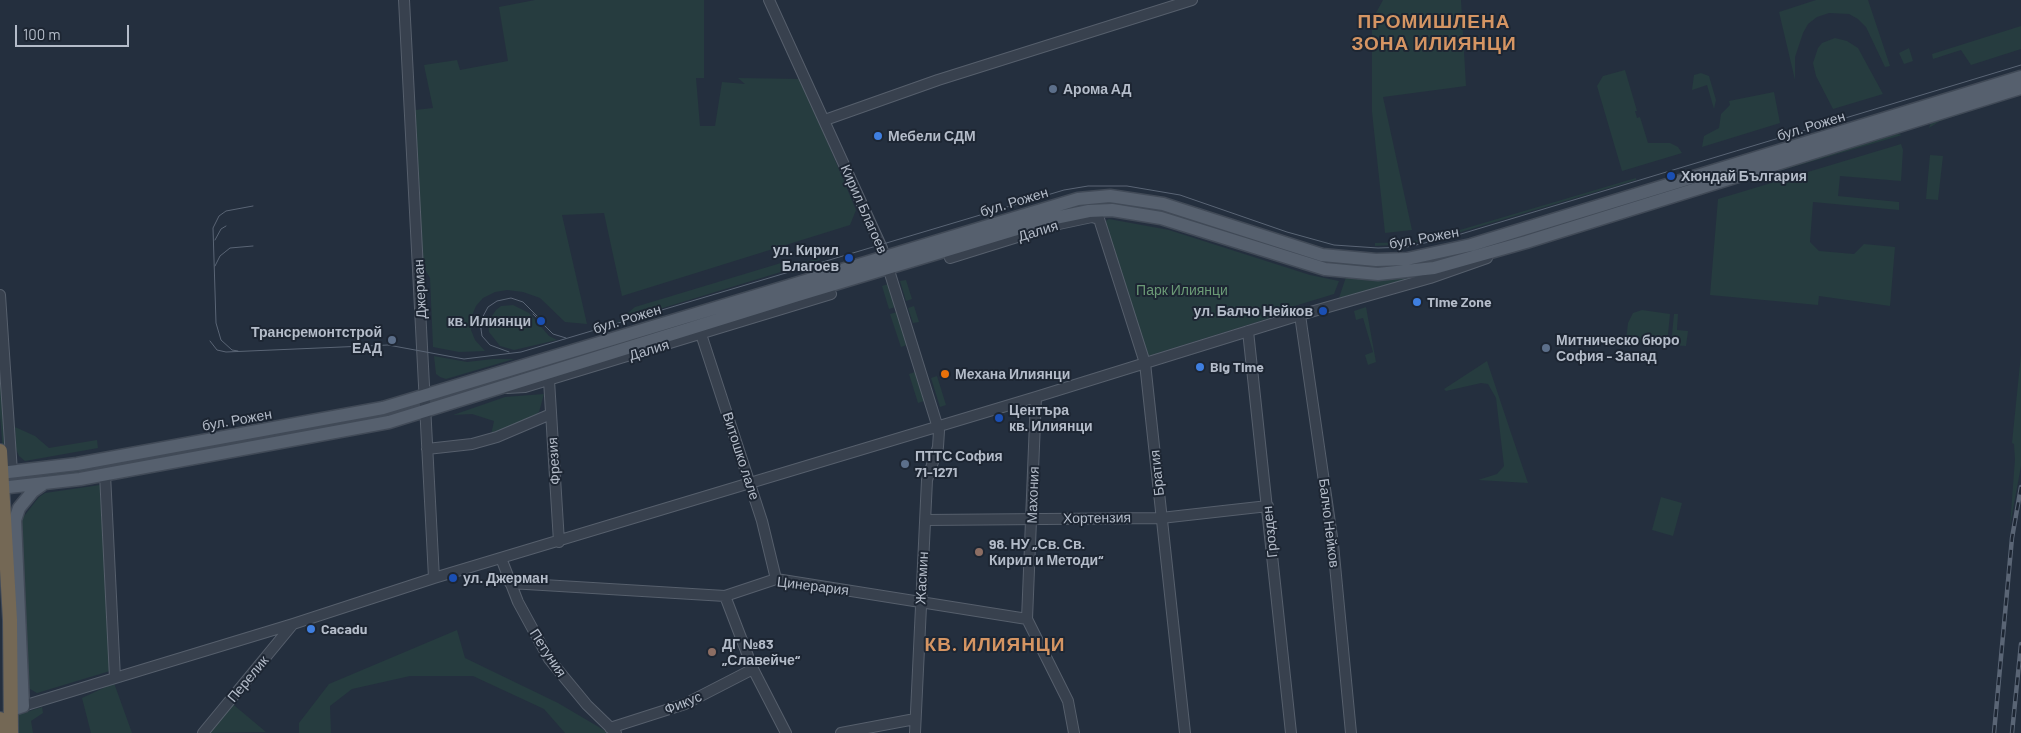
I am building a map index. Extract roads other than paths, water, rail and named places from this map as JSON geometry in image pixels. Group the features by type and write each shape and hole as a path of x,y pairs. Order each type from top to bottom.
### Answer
{"highway":[{"path":"0,451 5,472 12,733"},
{"path":"0,719 1,733"}],"main road":[{"name":"бул. Рожен","path":"5,472 95,460 362,413 887,263 1060,204 1087,198 1110,196 1163,204 1322,254 1376,260 1423,256 1477,243 2021,77"},
{"name":"бул. Рожен","path":"5,488 104,474 365,428 800,299 887,263 976,246 1063,216 1097,210 1132,212 1161,218 1303,264 1357,273 1414,272 1447,265 1526,242 2021,88"},
{"path":"20,707 15,520 19,508 35,489 43,484"}],"street":[{"name":"Джерман","path":"404,0 434,578"},
{"name":"Кирил Благоев","path":"770,0 887,263 938,426"},
{"path":"825,120 938,80 1192,0"},
{"name":"Далия","path":"950,258 976,246 1059,224 1092,218 1100,219"},
{"name":"Братия","path":"1100,219 1145,363 1185,733"},
{"name":"бул. Рожен","path":"20,707 293,624 434,578 559,542 1300,315 1470,265 1526,242"},
{"name":"Далия","path":"496,389 524,387 549,380 701,334 800,299 831,294"},
{"path":"0,295 5,472"},
{"name":"Балчо Нейков","path":"1300,315 1333,544 1350,733"},
{"name":"Грозден","path":"1248,331 1291,733"},
{"name":"Витошко лале","path":"701,334 750,484 776,579"},
{"name":"Фрезия","path":"549,380 559,542"},
{"name":"Махония","path":"1036,397 1027,619 1068,701 1074,733"},
{"path":"427,449 472,444 497,437 551,414"},
{"name":"Жасмин","path":"915,733 927,480 940,439 938,426"},
{"path":"104,474 115,678"},
{"name":"Хортензия","path":"926,520 1161,518 1268,506"},
{"name":"Петуния","path":"501,558 510,583 549,659 613,730"},
{"name":"Цинерария","path":"510,583 726,596 776,579 1027,619"},
{"path":"726,596 753,670 786,733"},
{"name":"Перелик","path":"203,733 293,624"},
{"name":"Фикус","path":"613,730 685,704 753,670"},
{"path":"842,733 915,719"}],"tram line":[{"path":"210,341 217,350 226,352 388,345 464,359 521,352 1064,190 1088,186 1127,186 1180,195 1287,232 1334,245 1378,248 1407,247 1451,237 2021,65"},
{"path":"238,351 232,350 221,340 216,323 213,228 219,216 226,211 253,206"},
{"path":"215,240 221,229 226,226"},
{"path":"215,266 220,256 230,248 253,246"},
{"path":"509,352 490,345 482,336 480,322 488,307 497,301 511,298 523,302 539,318"},
{"path":"533,314 553,334 566,338"}],"railway":[{"path":"1994,733 2012,538 2021,487"},
{"path":"2012,733 2021,644"}],"place":[{"name":"Арома АД","path":"1053,89"},
{"name":"Мебели СДМ","path":"878,136"},
{"name":"Хюндай България","path":"1671,176"},
{"name":"ул. Кирил Благоев","path":"849,258"},
{"name":"Time Zone","path":"1417,302"},
{"name":"ул. Балчо Нейков","path":"1323,311"},
{"name":"кв. Илиянци","path":"541,321"},
{"name":"Трансремонтстрой ЕАД","path":"392,340"},
{"name":"Митническо бюро София - Запад","path":"1546,348"},
{"name":"Big Time","path":"1200,367"},
{"name":"Механа Илиянци","path":"945,374"},
{"name":"Центъра кв. Илиянци","path":"999,418"},
{"name":"ПТТС София 71-1271","path":"905,464"},
{"name":"98. НУ „Св. Св. Кирил и Методи“","path":"979,552"},
{"name":"ул. Джерман","path":"453,578"},
{"name":"Cacadu","path":"311,629"},
{"name":"ДГ №83 „Славейче“","path":"712,652"}],"district":[{"name":"ПРОМИШЛЕНА ЗОНА ИЛИЯНЦИ","path":"1434,33"},
{"name":"КВ. ИЛИЯНЦИ","path":"995,645"}],"park label":[{"name":"Парк Илиянци","path":"1182,290"}]}
